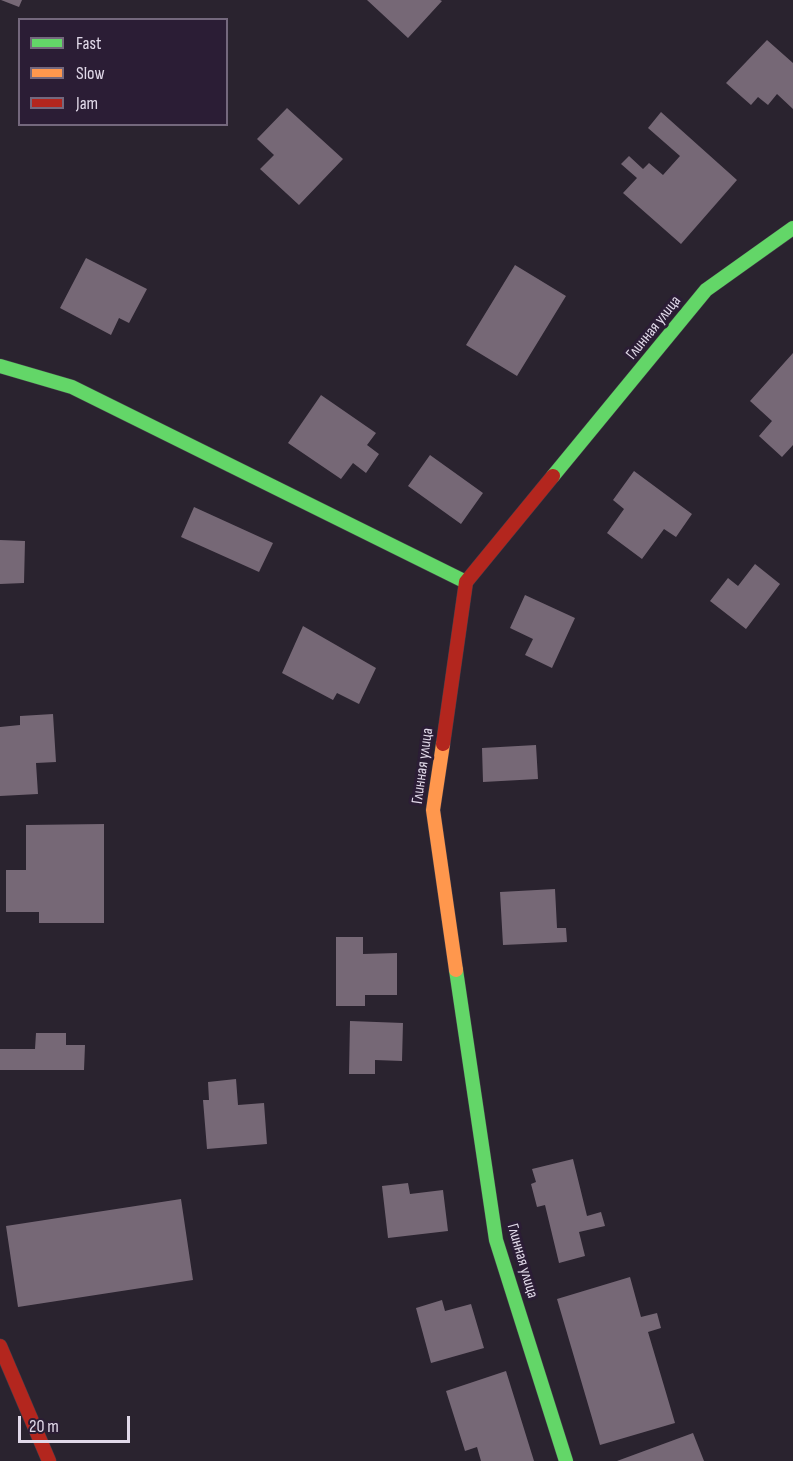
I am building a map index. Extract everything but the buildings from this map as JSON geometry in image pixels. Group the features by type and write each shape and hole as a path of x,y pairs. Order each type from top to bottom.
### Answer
{"street":[{"name":"Глинная улица","path":"566,1461 496,1240 433,810 466,582 706,290 793,228"},
{"path":"0,366 72,387 466,582"},
{"path":"0,1346 49,1461"}],"traffic: fast":[{"path":"553,476 706,290 793,228"},
{"path":"0,366 72,387 466,582"},
{"path":"456,970 496,1240 566,1461"}],"traffic: slow":[{"path":"443,744 433,810 456,970"}],"traffic: jam":[{"path":"443,744 466,582 553,476"},
{"path":"0,1346 49,1461"}]}
